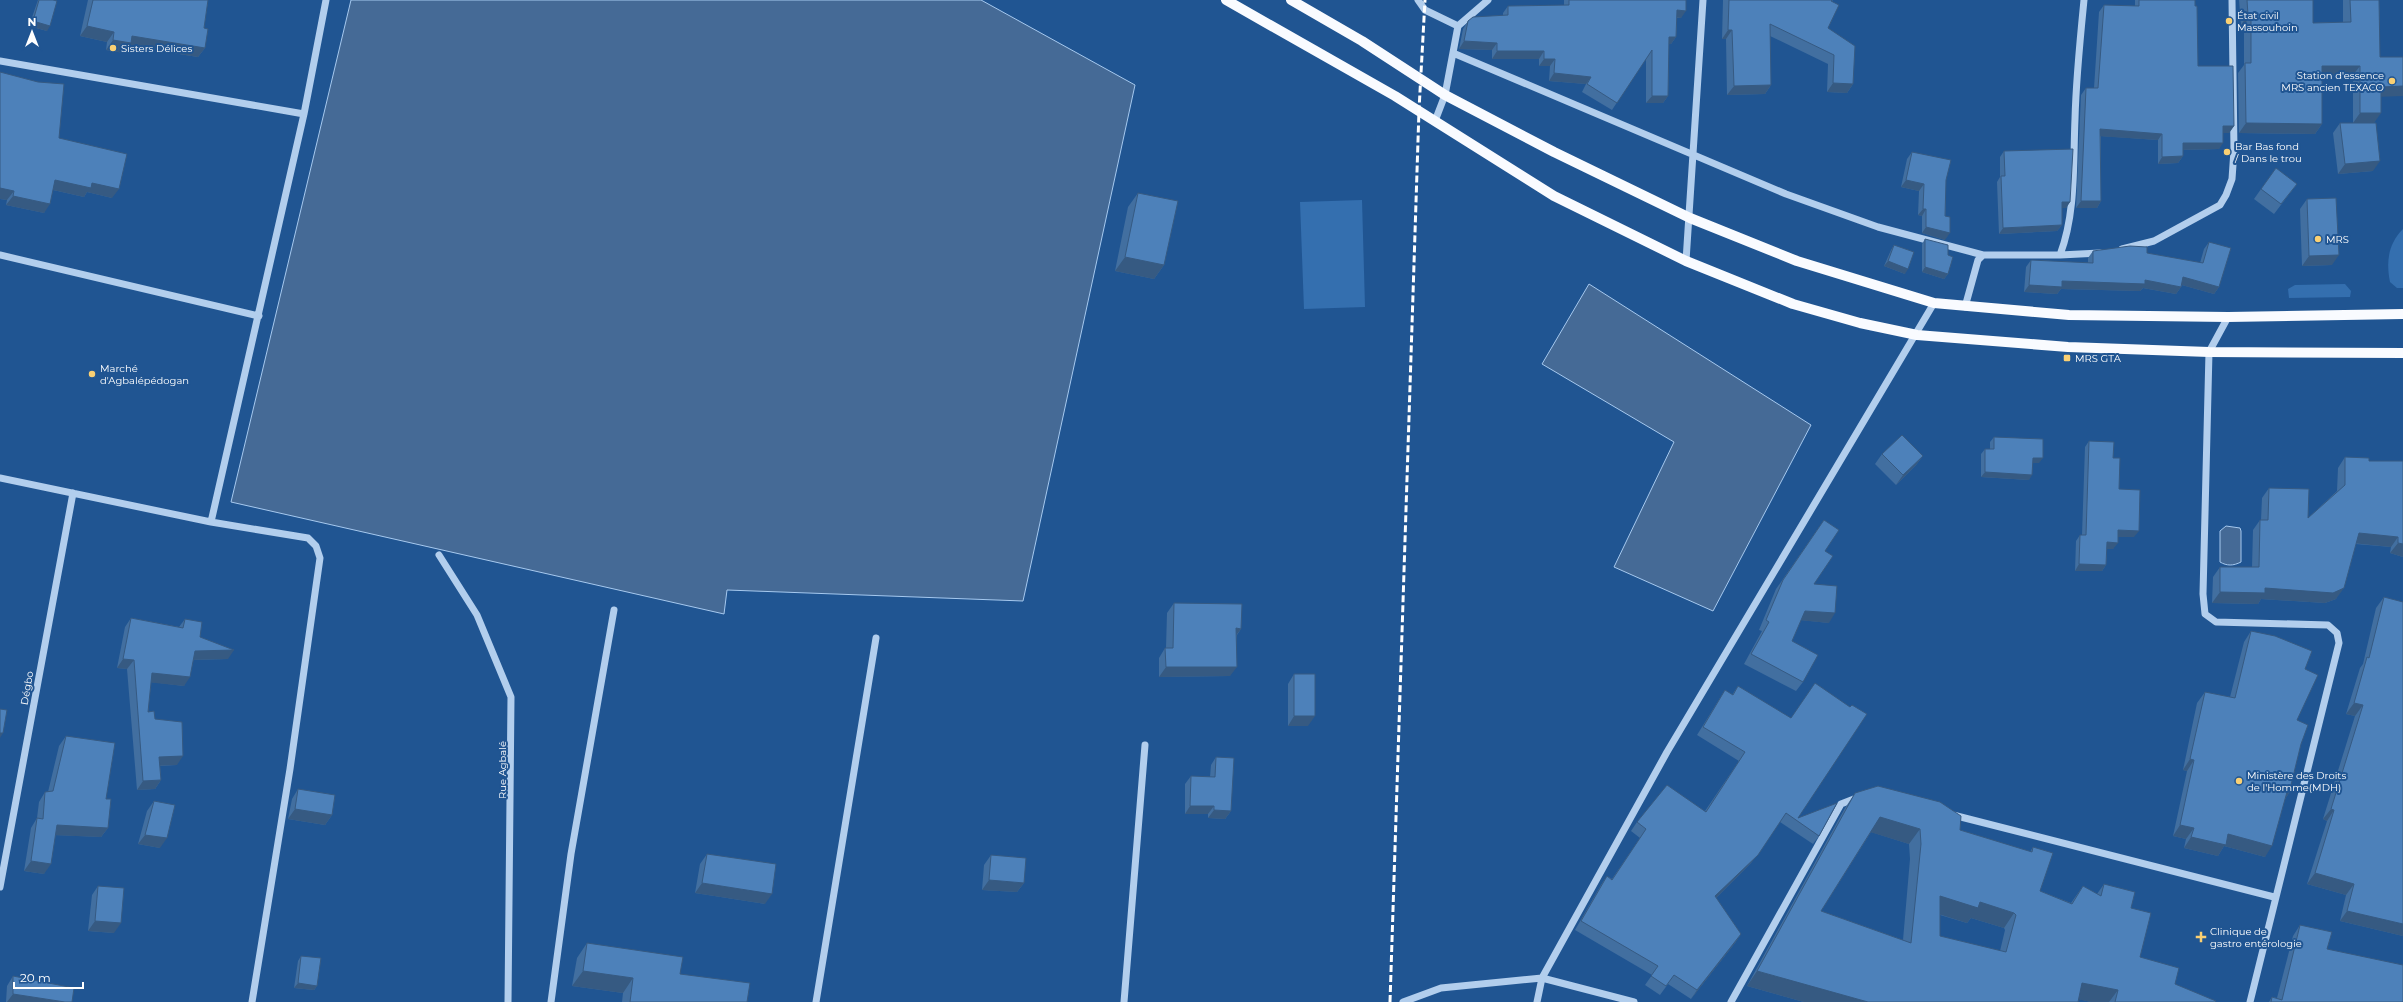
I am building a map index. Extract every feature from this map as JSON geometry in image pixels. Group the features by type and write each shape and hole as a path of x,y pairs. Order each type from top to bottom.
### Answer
{"main road":[{"path":"1226,0 1435,121 1554,196 1686,261 1793,304 1860,323 1917,335 2068,347 2209,352 2403,353"},
{"path":"1291,0 1362,41 1445,95 1554,152 1690,218 1797,261 1934,303 1965,307 2069,315 2228,317 2403,314"}],"street":[{"path":"211,522 304,114 326,0"},
{"path":"1418,0 1425,10 1458,26"},
{"path":"1435,121 1445,95 1458,26 1488,0"},
{"path":"1686,261 1703,0"},
{"path":"2060,255 2065,242 2072,202 2076,88 2084,0"},
{"path":"1453,53 1786,194 1878,227 1983,255 2060,255 2114,251 2154,241 2220,205 2226,196 2232,179 2234,150 2232,0"},
{"path":"0,61 304,114"},
{"path":"0,255 259,316"},
{"path":"1965,307 1978,260 1983,255"},
{"path":"1536,1002 1542,978 1667,752 1917,335 1934,303"},
{"path":"2228,317 2209,352 2203,594 2205,614 2216,622 2328,625 2337,633 2339,638 2274,897 2250,1002"},
{"path":"0,478 211,522 308,538 316,546 320,558 290,769 252,1002"},
{"name":"Dégbo","path":"0,888 73,493"},
{"name":"Rue Agbalé","path":"439,555 477,615 512,697 508,1002"},
{"path":"550,1002 571,854 614,610"},
{"path":"816,1002 876,638"},
{"path":"1124,1002 1145,745"},
{"path":"1731,1002 1841,804 1853,798 1867,795"},
{"path":"1942,813 2274,897"},
{"path":"1403,1002 1441,988 1542,978 1634,1002"}],"shaded area":[{"path":"351,0 981,0 1135,85 1023,601 727,590 724,614 231,502"},
{"path":"1362,200 1365,307 1304,309 1300,202"},
{"path":"2403,229 2403,288 2397,288 2390,282 2388,260 2391,247"},
{"path":"1589,284 1811,425 1713,611 1614,567 1674,442 1542,364"},
{"path":"2345,284 2351,291 2350,297 2289,298 2288,289 2295,285"},
{"path":"2226,526 2240,528 2241,531 2241,562 2233,565 2220,562 2220,531"}],"building":[{"path":"39,0 57,1 50,26 33,21"},
{"path":"93,0 208,0 204,28 208,29 205,48 132,36 131,43 113,40 114,32 87,26"},
{"path":"1569,0 1686,0 1686,11 1677,10 1676,37 1669,37 1668,96 1652,96 1652,50 1617,103 1587,84 1591,77 1554,73 1555,59 1544,59 1544,51 1497,51 1497,43 1464,41 1468,21 1473,17 1508,15 1508,6 1569,5"},
{"path":"1729,0 1832,0 1831,1 1839,5 1828,28 1855,46 1853,84 1833,83 1834,55 1770,24 1771,85 1734,86 1732,30 1728,30"},
{"path":"2139,0 2195,0 2195,6 2197,6 2198,66 2233,66 2234,126 2223,126 2223,143 2183,143 2183,156 2162,157 2162,134 2100,129 2101,201 2081,201 2086,88 2098,88 2104,5 2139,6"},
{"path":"2247,0 2313,0 2313,23 2351,22 2350,0 2379,0 2380,57 2403,57 2403,86 2381,87 2381,113 2360,113 2360,66 2322,66 2322,124 2246,123 2245,63 2251,63 2251,15 2248,15"},
{"path":"0,72 38,82 64,84 59,138 127,154 119,189 92,183 91,188 55,180 50,204 13,196 14,191 0,188"},
{"path":"2340,123 2376,123 2380,161 2345,164"},
{"path":"2073,149 2070,202 2062,202 2062,225 2003,228 2001,176 2005,176 2004,151"},
{"path":"1912,152 1951,160 1946,180 1945,216 1950,217 1950,233 1926,227 1926,209 1923,209 1924,184 1906,180"},
{"path":"2276,168 2297,184 2281,204 2261,189"},
{"path":"1138,193 1178,201 1164,265 1125,257"},
{"path":"2336,198 2339,255 2309,256 2307,199"},
{"path":"1925,239 1948,245 1948,255 1953,257 1948,274 1925,267"},
{"path":"2209,242 2231,248 2219,287 2183,277 2181,287 2145,280 2145,284 2062,281 2062,287 2029,285 2031,260 2093,263 2093,251 2130,246 2147,247 2147,253 2203,263"},
{"path":"1894,245 1914,252 1908,269 1888,261"},
{"path":"1902,435 1923,456 1903,475 1882,454"},
{"path":"1994,437 2043,439 2043,458 2033,458 2032,475 1985,472 1985,449 1994,449"},
{"path":"2089,441 2114,442 2113,458 2120,458 2119,489 2140,490 2139,531 2118,530 2118,543 2107,542 2106,565 2079,564 2080,535 2086,535"},
{"path":"2345,457 2369,458 2369,461 2403,461 2403,544 2398,543 2398,537 2359,533 2344,588 2333,593 2265,588 2265,593 2220,592 2220,567 2259,567 2260,520 2268,520 2269,488 2309,489 2308,518 2345,485"},
{"path":"1824,520 1839,530 1825,551 1833,556 1814,584 1837,586 1835,613 1805,611 1792,641 1818,655 1803,682 1751,654 1769,622 1766,620 1783,580"},
{"path":"2384,597 2403,602 2403,924 2347,911 2354,884 2315,873 2334,810 2331,809 2363,705 2354,703 2367,657 2369,658"},
{"path":"1174,603 1242,604 1241,629 1236,628 1237,667 1166,667 1165,648 1173,648"},
{"path":"131,618 183,628 185,619 202,622 200,637 234,650 195,651 190,677 152,673 148,712 154,711 155,719 182,722 183,756 159,757 161,780 143,781 134,660 123,659"},
{"path":"2251,631 2275,636 2312,651 2305,669 2318,675 2297,720 2308,725 2301,744 2289,793 2287,792 2272,846 2228,834 2226,845 2191,837 2194,828 2180,825 2194,760 2190,759 2205,692 2235,698"},
{"path":"1294,674 1315,674 1315,716 1294,716"},
{"path":"1815,683 1850,707 1852,705 1867,714 1798,818 1837,803 1819,836 1786,813 1758,855 1715,896 1741,934 1697,990 1674,975 1666,986 1651,976 1658,966 1581,921 1607,876 1612,880 1646,829 1637,822 1667,785 1706,812 1745,752 1703,727 1725,690 1733,695 1738,686 1791,718"},
{"path":"0,709 7,710 3,733 0,733"},
{"path":"66,736 115,743 106,799 111,799 108,828 57,825 51,864 31,861 37,818 43,819 45,792 53,791"},
{"path":"1216,757 1234,758 1231,811 1214,810 1214,806 1190,806 1191,776 1215,777"},
{"path":"1878,786 1940,802 1961,816 1960,830 2032,852 2033,847 2053,853 2040,891 2072,904 2083,886 2101,896 2104,884 2135,892 2131,908 2151,913 2140,957 2179,968 2175,984 2216,1001 2115,1002 2118,990 2082,983 2078,1002 1868,1002 1757,971 1855,793","holes":["1880,817 1920,829 1921,844 1911,943 1821,911","1940,896 1978,908 1980,902 2014,913 2016,915 2006,952 1940,936"]},
{"path":"298,789 335,795 332,815 295,809"},
{"path":"154,801 175,805 167,838 145,835"},
{"path":"707,854 776,864 772,894 702,883"},
{"path":"991,855 1026,858 1024,883 989,880"},
{"path":"98,886 124,888 121,923 95,921"},
{"path":"2300,925 2332,932 2327,949 2403,965 2403,1002 2271,1002 2272,997 2282,1000"},
{"path":"587,943 683,957 680,974 750,983 747,1002 630,1002 633,978 583,971"},
{"path":"301,956 321,958 317,986 298,983"},
{"path":"13,976 74,988 72,1002 13,994"}],"railway":[{"path":"1390,1002 1419,110 1425,0"}],"place":[{"name":"État civil Massouhoin","path":"2229,21"},
{"name":"Sisters Délices","path":"113,48"},
{"name":"Station d'essence MRS ancien TEXACO","path":"2392,81"},
{"name":"Bar Bas fond / Dans le trou","path":"2227,152"},
{"name":"MRS","path":"2318,239"},
{"name":"MRS GTA","path":"2067,358"},
{"name":"Marché d'Agbalépédogan","path":"92,374"},
{"name":"Ministère des Droits de l'Homme(MDH)","path":"2239,781"},
{"name":"Clinique de gastro entérologie","path":"2201,937"}]}
